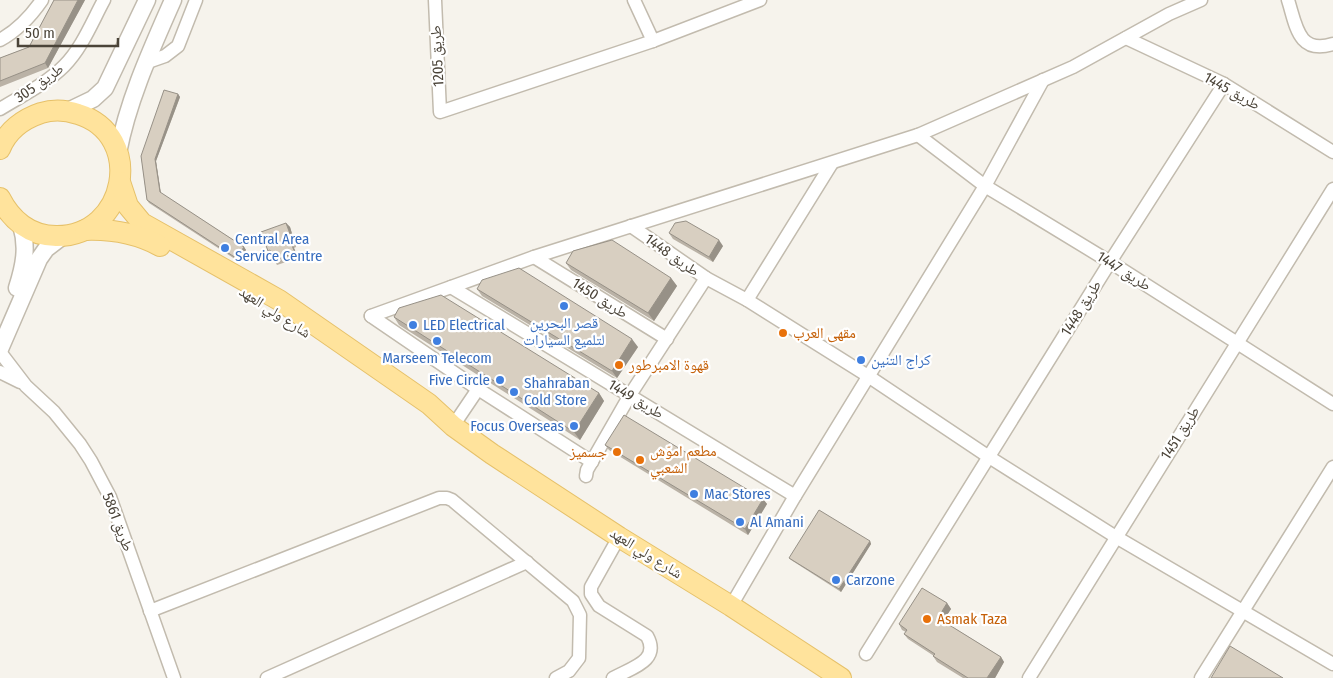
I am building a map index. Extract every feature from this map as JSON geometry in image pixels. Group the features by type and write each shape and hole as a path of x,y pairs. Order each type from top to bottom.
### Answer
{"main road":[{"path":"1,146 14,128 30,117 48,111 68,111 84,116 99,125 110,138 118,153 121,166 118,191 111,207 100,220 85,230 63,236 41,234 21,225 2,205"},
{"name":"شارع ولي العهد","path":"120,182 128,206 142,223 279,300 429,404 452,426"},
{"name":"شارع ولي العهد","path":"85,230 116,230 145,238 223,279 282,316 421,411 452,426 543,488 842,678"}],"street":[{"path":"0,40 24,22 42,0"},
{"name":"طريق 305","path":"0,109 45,82 65,66 80,44 104,0"},
{"path":"68,111 93,99 104,88 147,0"},
{"path":"118,153 126,117 173,0"},
{"path":"146,64 165,56 178,46 196,0"},
{"name":"طريق 1205","path":"435,0 440,112 653,41"},
{"path":"634,0 653,41 760,0"},
{"path":"592,462 478,389 371,316 534,257 918,135 1043,80 1169,14 1201,0"},
{"path":"1288,0 1301,37 1306,43 1316,47 1333,44"},
{"name":"طريق 1445","path":"1126,38 1224,84 1333,152"},
{"path":"731,606 795,496 985,186 1043,80"},
{"name":"طريق 1448","path":"866,654 1110,262 1224,84"},
{"name":"طريق 1447","path":"918,135 985,186 1110,262 1333,404"},
{"path":"747,300 832,163"},
{"name":"طريق 1451","path":"1029,678 1333,189"},
{"path":"0,351 22,272 25,238 21,225"},
{"name":"طريق 1448","path":"631,226 706,278 747,300 868,376 989,457 1116,536 1333,664"},
{"path":"0,320 14,306 46,249 63,236"},
{"name":"طريق 1450","path":"534,257 666,339"},
{"path":"586,476 630,395 706,278"},
{"name":"طريق 1449","path":"452,287 795,496"},
{"name":"طريق 5861","path":"0,351 26,386 67,427 91,461 110,498 174,678"},
{"name":"طريق 5861","path":"0,372 26,386"},
{"path":"452,426 478,389"},
{"path":"1201,678 1333,468"},
{"path":"150,611 439,498 447,498 452,500 573,601 580,615 579,658 569,671 556,678"},
{"path":"613,678 644,662 652,650 647,636 599,606 591,594 591,587 619,537"},
{"path":"267,678 527,562"}],"building":[{"path":"54,0 78,0 45,63 0,81 0,58 29,47"},
{"path":"164,90 178,94 155,159 160,192 244,247 236,258 147,200 141,156"},
{"path":"686,221 719,240 709,257 669,233 675,223"},
{"path":"286,223 295,253 274,260 270,250 268,251 261,232"},
{"path":"612,240 671,278 648,313 566,263 573,251"},
{"path":"519,268 632,339 612,371 477,289 482,280"},
{"path":"441,295 599,393 574,432 394,317 399,308"},
{"path":"624,415 763,499 745,529 605,445"},
{"path":"819,510 870,541 839,589 789,558"},
{"path":"922,588 947,603 938,618 1001,657 987,678 968,678 933,656 935,654 904,634 907,630 899,624"},
{"path":"1230,646 1283,678 1211,678"}],"place":[{"name":"Central Area Service Centre","path":"225,248"},
{"name":"قصر البحرين لتلميع السيارات","path":"564,306"},
{"name":"LED Electrical","path":"413,325"},
{"name":"مقهى العرب","path":"783,333"},
{"name":"Marseem Telecom","path":"437,341"},
{"name":"كراج التنين","path":"861,360"},
{"name":"قهوة الامبرطور","path":"619,365"},
{"name":"Five Circle","path":"500,380"},
{"name":"Shahraban Cold Store","path":"514,392"},
{"name":"Focus Overseas","path":"574,426"},
{"name":"جسميز","path":"617,452"},
{"name":"مطعم اموّش الشعبي","path":"640,460"},
{"name":"Mac Stores","path":"694,494"},
{"name":"Al Amani","path":"740,522"},
{"name":"Carzone","path":"836,580"},
{"name":"Asmak Taza","path":"927,619"}]}
